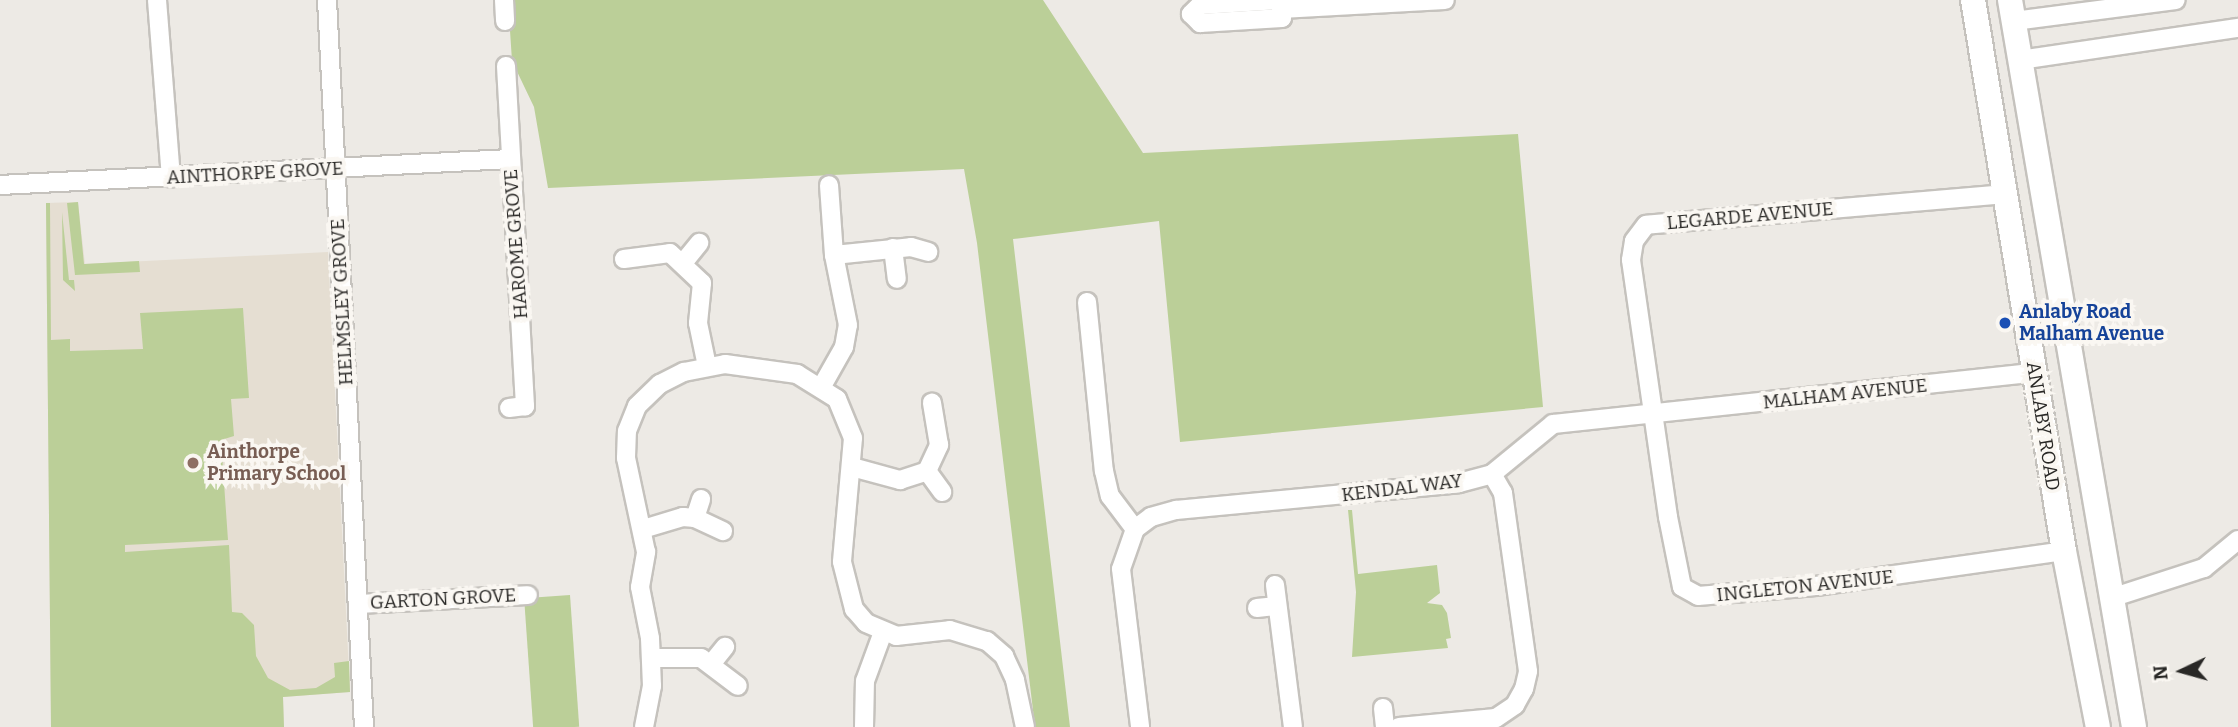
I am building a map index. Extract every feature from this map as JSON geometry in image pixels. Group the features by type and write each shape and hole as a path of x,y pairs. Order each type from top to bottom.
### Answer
{"main road":[{"name":"ANLABY ROAD","path":"1973,0 2064,551 2098,727"},
{"name":"ANLABY ROAD","path":"2012,11 2134,727"}],"street":[{"path":"158,0 171,177"},
{"name":"HELMSLEY GROVE","path":"327,0 364,727"},
{"path":"504,0 505,21"},
{"path":"1280,3 1445,0"},
{"path":"2012,11 2176,0"},
{"path":"2020,60 2238,28"},
{"name":"HAROME GROVE","path":"506,66 525,407 509,408"},
{"name":"AINTHORPE GROVE","path":"0,185 510,159"},
{"path":"822,386 844,347 848,325 834,254 829,186"},
{"name":"LEGARDE AVENUE","path":"1656,412 1630,260 1634,241 1647,225 2006,194"},
{"path":"683,263 699,243"},
{"path":"834,254 893,248 928,251"},
{"path":"893,248 897,279"},
{"path":"624,259 656,252 670,253 702,283 698,323 707,366"},
{"path":"1087,302 1104,471 1110,496 1135,529 1121,569 1140,727"},
{"path":"644,727 652,658 640,587 646,552 626,458 628,432 637,406 660,384 707,366 755,367 797,374 822,386 846,415 853,438 842,562 845,588 854,609 883,632 912,636 950,630 987,641 1004,656 1015,680 1025,727"},
{"name":"MALHAM AVENUE","path":"1656,412 2034,373"},
{"path":"852,467 900,480 927,471 939,445 932,403"},
{"name":"KENDAL WAY","path":"1135,529 1151,517 1176,510 1459,483 1492,474 1553,424 1656,412"},
{"name":"INGLETON AVENUE","path":"1656,412 1677,568 1682,587 1698,596 1816,586 2064,551"},
{"path":"927,471 942,492"},
{"path":"1399,727 1496,718 1515,705 1524,689 1528,671 1503,493 1492,474"},
{"path":"695,518 701,499"},
{"path":"643,529 695,518 723,531"},
{"path":"2111,598 2204,568 2238,540"},
{"path":"1275,585 1293,727"},
{"name":"GARTON GROVE","path":"358,604 528,595"},
{"path":"1257,608 1277,606"},
{"path":"864,727 865,681 883,632"},
{"path":"712,663 725,646"},
{"path":"652,658 688,655 712,663 738,686"},
{"path":"1383,708 1385,727"}],"shaded area":[{"name":"Ainthorpe Primary School","path":"78,202 85,264 328,252 350,692 283,697 284,727 51,727 46,203"}],"green space":[{"path":"508,0 1043,0 1143,153 1518,134 1543,407 1180,442 1159,221 1013,239 1070,727 1035,727 977,243 964,169 548,188 534,107 512,61"},
{"path":"78,202 84,264 139,261 140,272 75,275 67,203"},
{"path":"46,203 50,203 51,340 70,339 70,351 143,349 140,313 243,308 249,398 231,399 234,436 221,440 228,540 125,545 125,552 229,545 232,612 242,613 254,625 256,656 268,678 290,690 316,688 335,677 334,663 349,661 350,692 283,697 284,727 51,727"},
{"path":"62,212 69,280 74,280 75,291 63,280"},
{"path":"1348,510 1352,510 1358,574 1437,565 1440,593 1427,603 1442,605 1447,613 1451,638 1446,639 1448,648 1352,657 1356,592"},
{"path":"570,595 579,727 533,727 524,598"}],"place":[{"name":"Anlaby Road Malham Avenue","path":"2005,323"},
{"name":"Ainthorpe Primary School","path":"193,463"}]}
